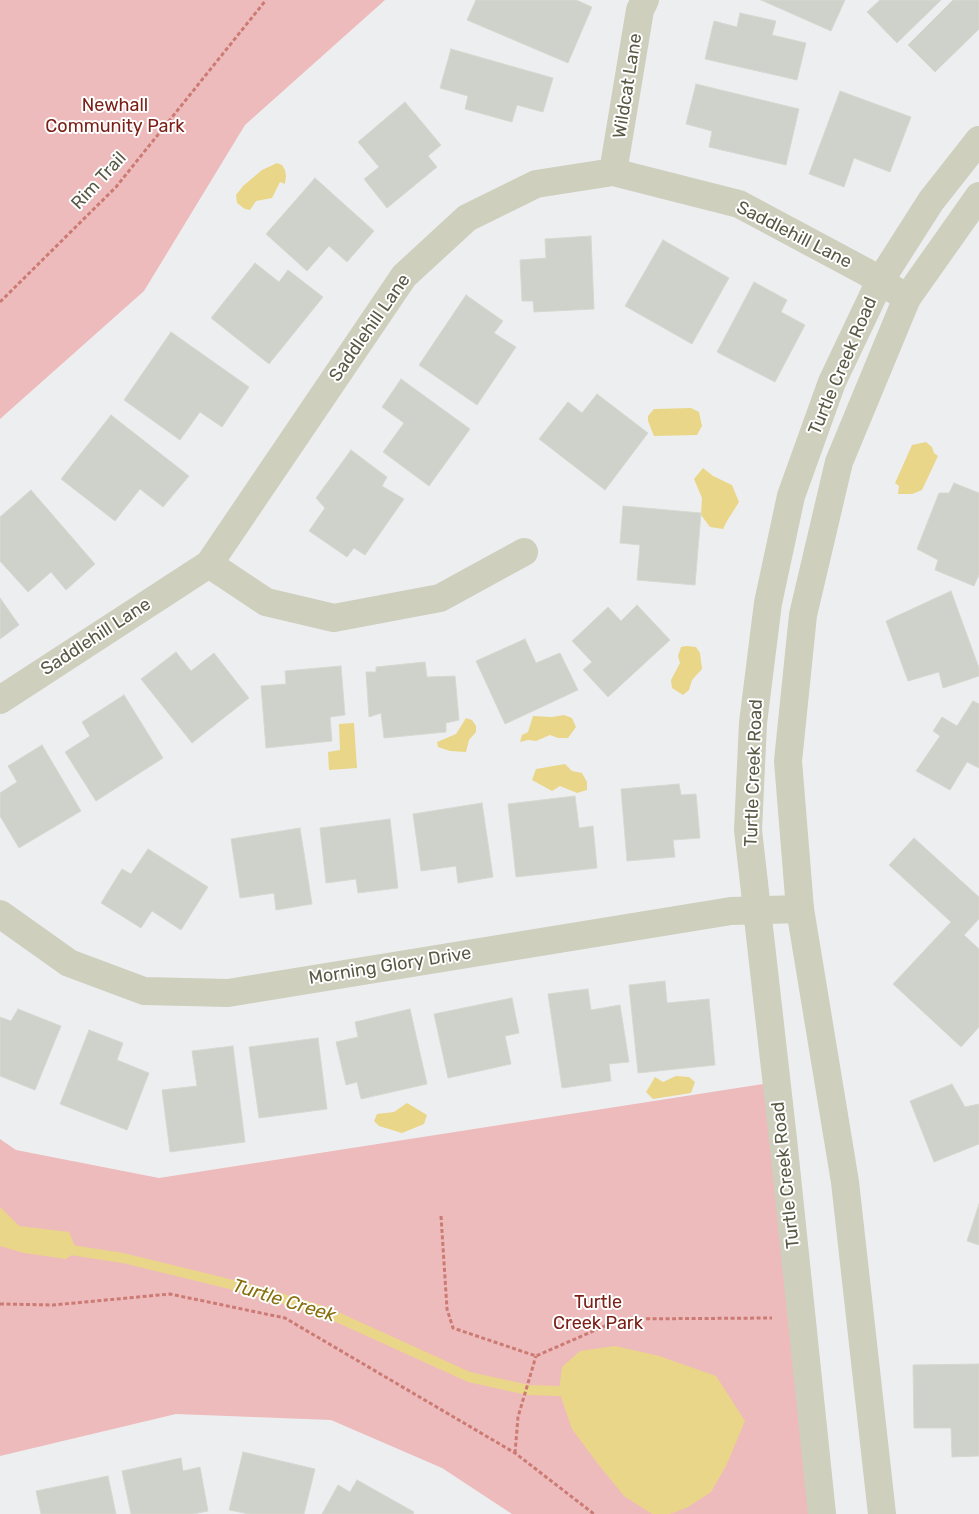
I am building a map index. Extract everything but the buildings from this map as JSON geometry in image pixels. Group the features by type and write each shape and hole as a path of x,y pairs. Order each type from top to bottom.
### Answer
{"street":[{"name":"Wildcat Lane","path":"613,172 640,10 645,0"},
{"name":"Turtle Creek Road","path":"822,1514 748,830 753,723 768,603 791,496 832,382 880,281 931,201 979,140"},
{"name":"Saddlehill Lane","path":"0,700 209,564 404,276 467,218 536,184 613,172 739,204 880,281 907,298"},
{"name":"Turtle Creek Road","path":"882,1514 844,1182 800,910 788,761 803,615 839,462 907,298 979,196"},
{"path":"209,564 266,602 334,618 440,598 524,552"},
{"name":"Morning Glory Drive","path":"0,914 69,963 144,992 228,993 731,911 800,910"}],"path":[{"name":"Rim Trail","path":"0,302 116,186 266,0"},
{"path":"441,1216 447,1309 453,1328 536,1356 621,1319 802,1317"},
{"path":"0,1304 53,1305 170,1294 285,1318 515,1453 594,1514"},
{"path":"515,1453 518,1417 536,1356"}],"green space":[{"name":"Newhall Community Park","path":"0,0 385,0 245,125 144,291 0,419"},
{"name":"Turtle Creek Park","path":"776,1082 822,1514 512,1514 442,1468 331,1420 176,1414 0,1456 0,1139 16,1150 159,1178"}],"shaded area":[{"path":"277,163 282,165 285,170 285,184 280,182 272,198 256,201 250,210 237,203 236,195 243,186 262,170"},
{"path":"691,408 699,412 702,426 697,435 654,436 648,416 654,409"},
{"path":"926,442 938,456 922,490 912,494 898,494 899,486 895,483 912,445"},
{"path":"703,468 713,476 732,485 739,502 723,529 710,527 701,515 702,498 694,479"},
{"path":"681,647 696,647 700,653 702,669 692,680 689,690 683,695 672,688 671,680 680,663 678,656"},
{"path":"564,715 572,718 576,727 568,738 558,738 550,735 536,741 520,742 522,735 528,732 533,716 552,717"},
{"path":"466,718 472,720 476,726 476,732 469,740 466,752 450,751 438,747 437,742 456,734"},
{"path":"354,723 357,768 329,770 328,752 340,750 339,724"},
{"path":"565,764 572,771 582,773 587,782 587,790 577,793 560,786 552,791 532,780 536,769"},
{"path":"676,1076 689,1077 695,1082 691,1093 653,1099 646,1092 655,1077 663,1082"},
{"path":"407,1103 427,1115 424,1124 402,1133 379,1126 374,1121 377,1114 394,1112"},
{"path":"0,1207 19,1226 69,1232 77,1251 66,1259 24,1253 0,1246"},
{"path":"615,1346 659,1356 716,1376 745,1421 726,1466 711,1492 688,1507 670,1514 652,1514 624,1496 572,1429 559,1391 562,1367 580,1351"}],"waterway":[{"name":"Turtle Creek","path":"64,1249 123,1258 254,1290 326,1312 469,1377 528,1390 559,1391"}]}
